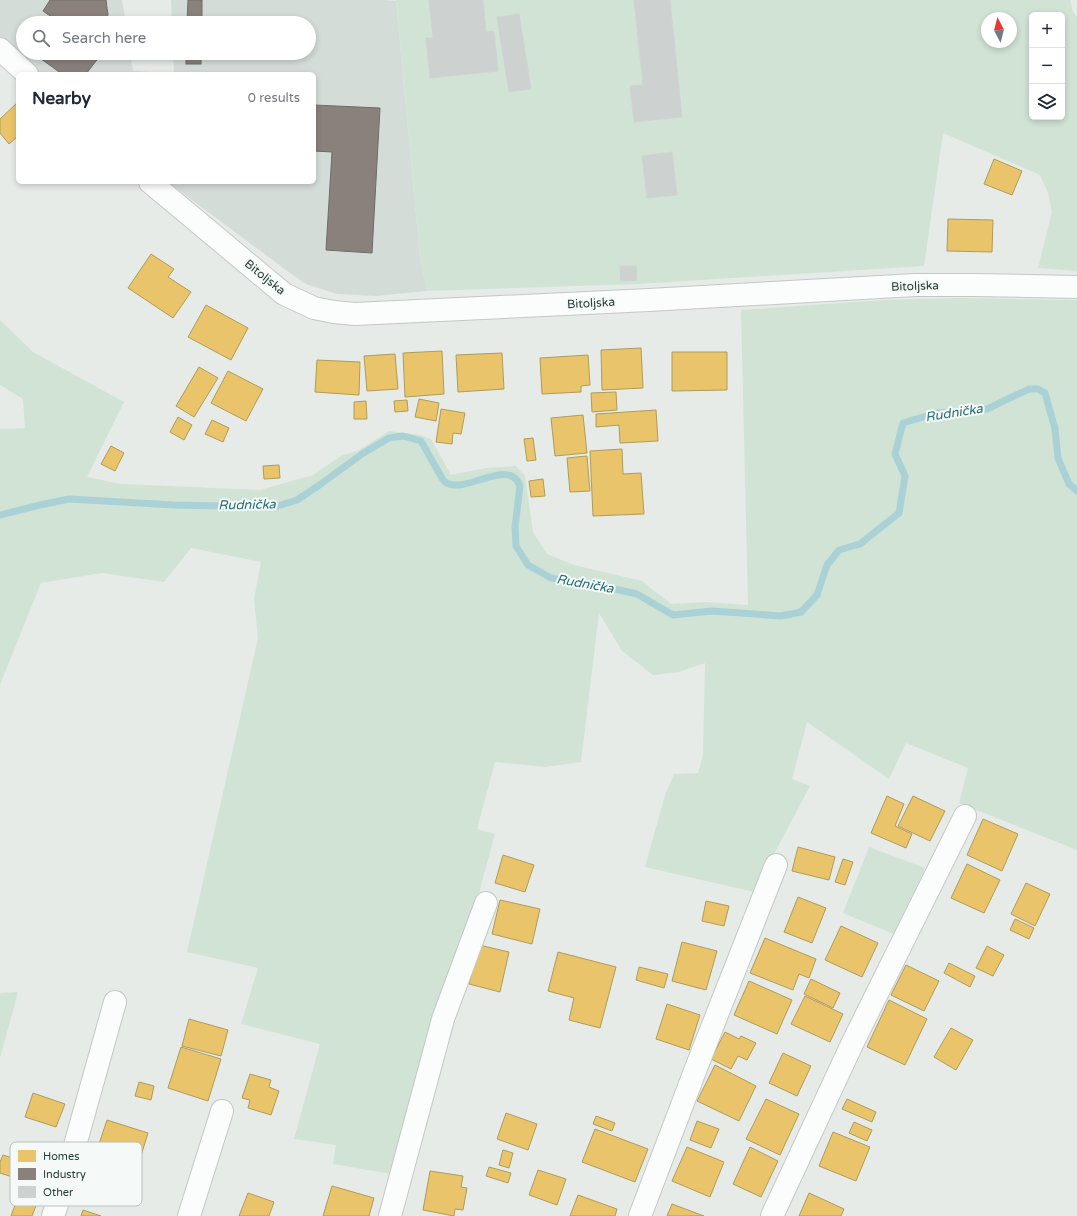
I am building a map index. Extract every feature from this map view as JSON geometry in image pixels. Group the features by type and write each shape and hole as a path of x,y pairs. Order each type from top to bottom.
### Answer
{"street":[{"path":"0,49 26,72"},
{"name":"Bitoljska","path":"152,184 284,294 314,308 334,312 355,314 649,300 915,285 974,284 1077,287"},
{"path":"772,1216 853,1042 965,816"},
{"path":"640,1216 776,865"},
{"path":"390,1216 443,1020 486,902"},
{"path":"76,1142 115,1002"},
{"path":"189,1216 222,1111"},
{"path":"53,1216 56,1206"}],"shaded area":[{"path":"0,0 122,0 125,16 16,16 16,56 0,42"},
{"path":"171,0 396,1 420,257 427,291 376,296 337,294 306,284 171,184 316,184 316,72 174,72 173,60 316,60 316,16 172,16"},
{"path":"21,60 131,60 133,71 154,72 35,72"}],"green space":[{"path":"396,0 1070,0 1073,12 1077,17 1077,271 1038,268 1052,212 1048,193 1040,175 943,133 924,266 639,284 427,291 420,257"},
{"path":"959,298 1077,300 1077,850 959,803 968,768 906,743 889,779 807,722 792,779 810,786 754,892 645,867 665,795 674,774 698,773 703,755 705,663 679,672 653,675 622,651 599,613 581,762 545,767 495,762 477,829 495,834 479,893 435,1012 391,1174 333,1164 336,1145 294,1139 320,1044 241,1024 258,968 187,952 258,638 254,599 261,562 191,548 164,582 102,573 41,583 0,685 0,429 25,428 23,399 0,385 0,320 33,352 124,402 87,477 121,484 260,490 313,475 341,456 359,450 389,431 420,435 431,439 451,475 486,468 516,466 525,476 533,532 547,554 574,565 642,581 671,604 705,602 748,605 741,310 884,300"},
{"path":"869,847 925,868 896,935 843,913"},
{"path":"18,992 0,1058 0,993"}],"building: Homes":[{"path":"16,104 16,138 9,144 0,133 0,119"},
{"path":"994,159 1022,171 1012,195 984,184"},
{"path":"948,219 993,220 992,252 947,251"},
{"path":"151,254 174,269 168,277 191,292 173,318 128,288"},
{"path":"206,305 248,328 231,360 188,337"},
{"path":"641,348 643,388 602,390 601,350"},
{"path":"442,351 444,394 405,397 403,353"},
{"path":"672,352 727,352 727,390 672,391"},
{"path":"502,353 504,389 458,392 456,355"},
{"path":"395,354 398,389 367,391 364,356"},
{"path":"588,355 590,385 581,386 581,392 542,394 540,358"},
{"path":"317,360 360,362 359,395 315,392"},
{"path":"199,367 218,378 194,417 176,406"},
{"path":"228,371 263,389 246,421 211,403"},
{"path":"616,392 617,410 592,412 591,393"},
{"path":"419,399 439,403 436,421 415,417"},
{"path":"407,400 408,411 395,412 394,401"},
{"path":"366,401 367,419 354,419 354,402"},
{"path":"441,409 465,413 461,434 453,433 452,444 436,442"},
{"path":"656,410 658,441 620,443 619,425 596,427 596,414"},
{"path":"583,415 587,453 555,456 551,418"},
{"path":"178,417 192,425 184,440 170,432"},
{"path":"212,420 229,428 223,442 205,434"},
{"path":"533,438 536,460 527,461 524,439"},
{"path":"111,446 124,453 115,471 101,464"},
{"path":"622,449 623,474 641,473 644,514 593,516 590,451"},
{"path":"587,456 590,491 570,492 567,458"},
{"path":"279,465 280,478 264,479 263,466"},
{"path":"543,479 545,496 531,497 529,481"},
{"path":"887,796 904,804 895,826 912,834 906,848 871,833"},
{"path":"913,796 945,811 930,841 898,826"},
{"path":"983,819 1018,834 1002,871 967,855"},
{"path":"798,847 835,857 829,880 792,871"},
{"path":"503,855 534,865 525,892 495,883"},
{"path":"843,859 853,862 845,885 835,882"},
{"path":"967,864 1000,880 984,913 951,898"},
{"path":"1026,883 1050,894 1035,926 1011,914"},
{"path":"798,897 826,908 812,943 784,932"},
{"path":"500,900 540,909 532,944 492,934"},
{"path":"706,901 729,906 724,926 702,921"},
{"path":"1015,919 1034,928 1029,939 1010,930"},
{"path":"841,926 878,943 862,977 825,960"},
{"path":"765,938 816,959 809,978 799,974 793,990 750,973"},
{"path":"682,942 717,951 706,990 672,981"},
{"path":"479,945 509,952 500,992 469,984"},
{"path":"987,946 1004,955 993,976 976,968"},
{"path":"558,952 616,967 600,1028 569,1020 574,998 548,991"},
{"path":"949,963 975,976 970,987 944,973"},
{"path":"906,965 939,981 924,1011 891,995"},
{"path":"639,967 668,974 664,988 636,980"},
{"path":"811,979 840,993 833,1008 804,994"},
{"path":"749,981 792,1000 777,1034 734,1015"},
{"path":"805,996 843,1014 830,1042 791,1024"},
{"path":"889,1000 927,1019 905,1065 867,1047"},
{"path":"667,1004 700,1015 689,1050 656,1039"},
{"path":"189,1019 228,1030 221,1056 182,1046"},
{"path":"951,1028 973,1040 956,1070 934,1057"},
{"path":"725,1032 739,1039 741,1036 756,1043 747,1060 738,1056 731,1069 711,1059"},
{"path":"181,1047 221,1059 208,1101 168,1088"},
{"path":"783,1053 811,1066 797,1096 769,1083"},
{"path":"715,1065 756,1086 739,1121 697,1101"},
{"path":"250,1074 271,1080 269,1087 279,1091 271,1115 248,1108 250,1100 242,1098"},
{"path":"139,1082 154,1086 151,1100 135,1096"},
{"path":"33,1093 65,1104 56,1127 25,1117"},
{"path":"766,1099 799,1114 780,1155 746,1139"},
{"path":"847,1099 876,1112 872,1122 842,1109"},
{"path":"506,1113 537,1124 528,1150 497,1139"},
{"path":"596,1116 615,1123 612,1131 593,1124"},
{"path":"107,1120 148,1133 142,1152 142,1142 100,1142"},
{"path":"697,1121 719,1129 711,1148 690,1140"},
{"path":"854,1122 872,1130 867,1141 849,1133"},
{"path":"595,1129 648,1149 635,1182 582,1162"},
{"path":"833,1132 870,1147 856,1181 819,1166"},
{"path":"687,1147 724,1162 710,1197 672,1181"},
{"path":"750,1147 778,1161 761,1197 733,1184"},
{"path":"503,1150 513,1153 509,1168 499,1165"},
{"path":"3,1155 10,1157 10,1176 0,1173 0,1162"},
{"path":"489,1167 511,1173 508,1183 486,1176"},
{"path":"538,1170 566,1179 557,1205 529,1195"},
{"path":"430,1171 463,1176 461,1187 467,1188 463,1210 455,1209 454,1216 423,1210"},
{"path":"332,1186 374,1198 369,1216 323,1216"},
{"path":"248,1193 274,1202 269,1216 239,1216"},
{"path":"809,1193 844,1209 841,1216 799,1216"},
{"path":"578,1195 617,1209 615,1216 570,1216"},
{"path":"672,1204 704,1216 667,1216"},
{"path":"15,1206 36,1206 32,1216 11,1216"},
{"path":"83,1210 101,1216 81,1216"}],"building: Industry":[{"path":"50,0 106,0 108,15 50,16 43,11"},
{"path":"188,0 202,0 202,16 187,16"},
{"path":"43,60 97,60 88,72 59,72"},
{"path":"186,60 201,60 201,64 186,64"},
{"path":"316,105 380,108 372,253 326,250 332,152 316,151"}],"building: Other":[{"path":"429,0 483,0 486,32 494,31 498,71 430,78 426,38 433,38"},
{"path":"634,0 670,0 682,117 634,122 630,86 643,85"},
{"path":"519,14 531,89 509,92 497,17"},
{"path":"672,152 677,195 647,198 642,156"},
{"path":"620,266 636,266 637,280 621,281"}],"waterway":[{"name":"Rudnička","path":"0,515 69,499 174,505 274,507 297,500 362,454 389,438 403,436 421,441 443,480 452,485 462,485 496,475 506,475 514,478 520,486 515,527 516,546 528,565 551,578 593,584 637,594 673,615 712,611 781,616 801,612 817,595 827,565 839,550 860,544 899,513 905,476 895,454 903,423 936,413 987,409 1029,389 1038,389 1045,393 1055,429 1058,458 1069,484 1077,491"}]}
